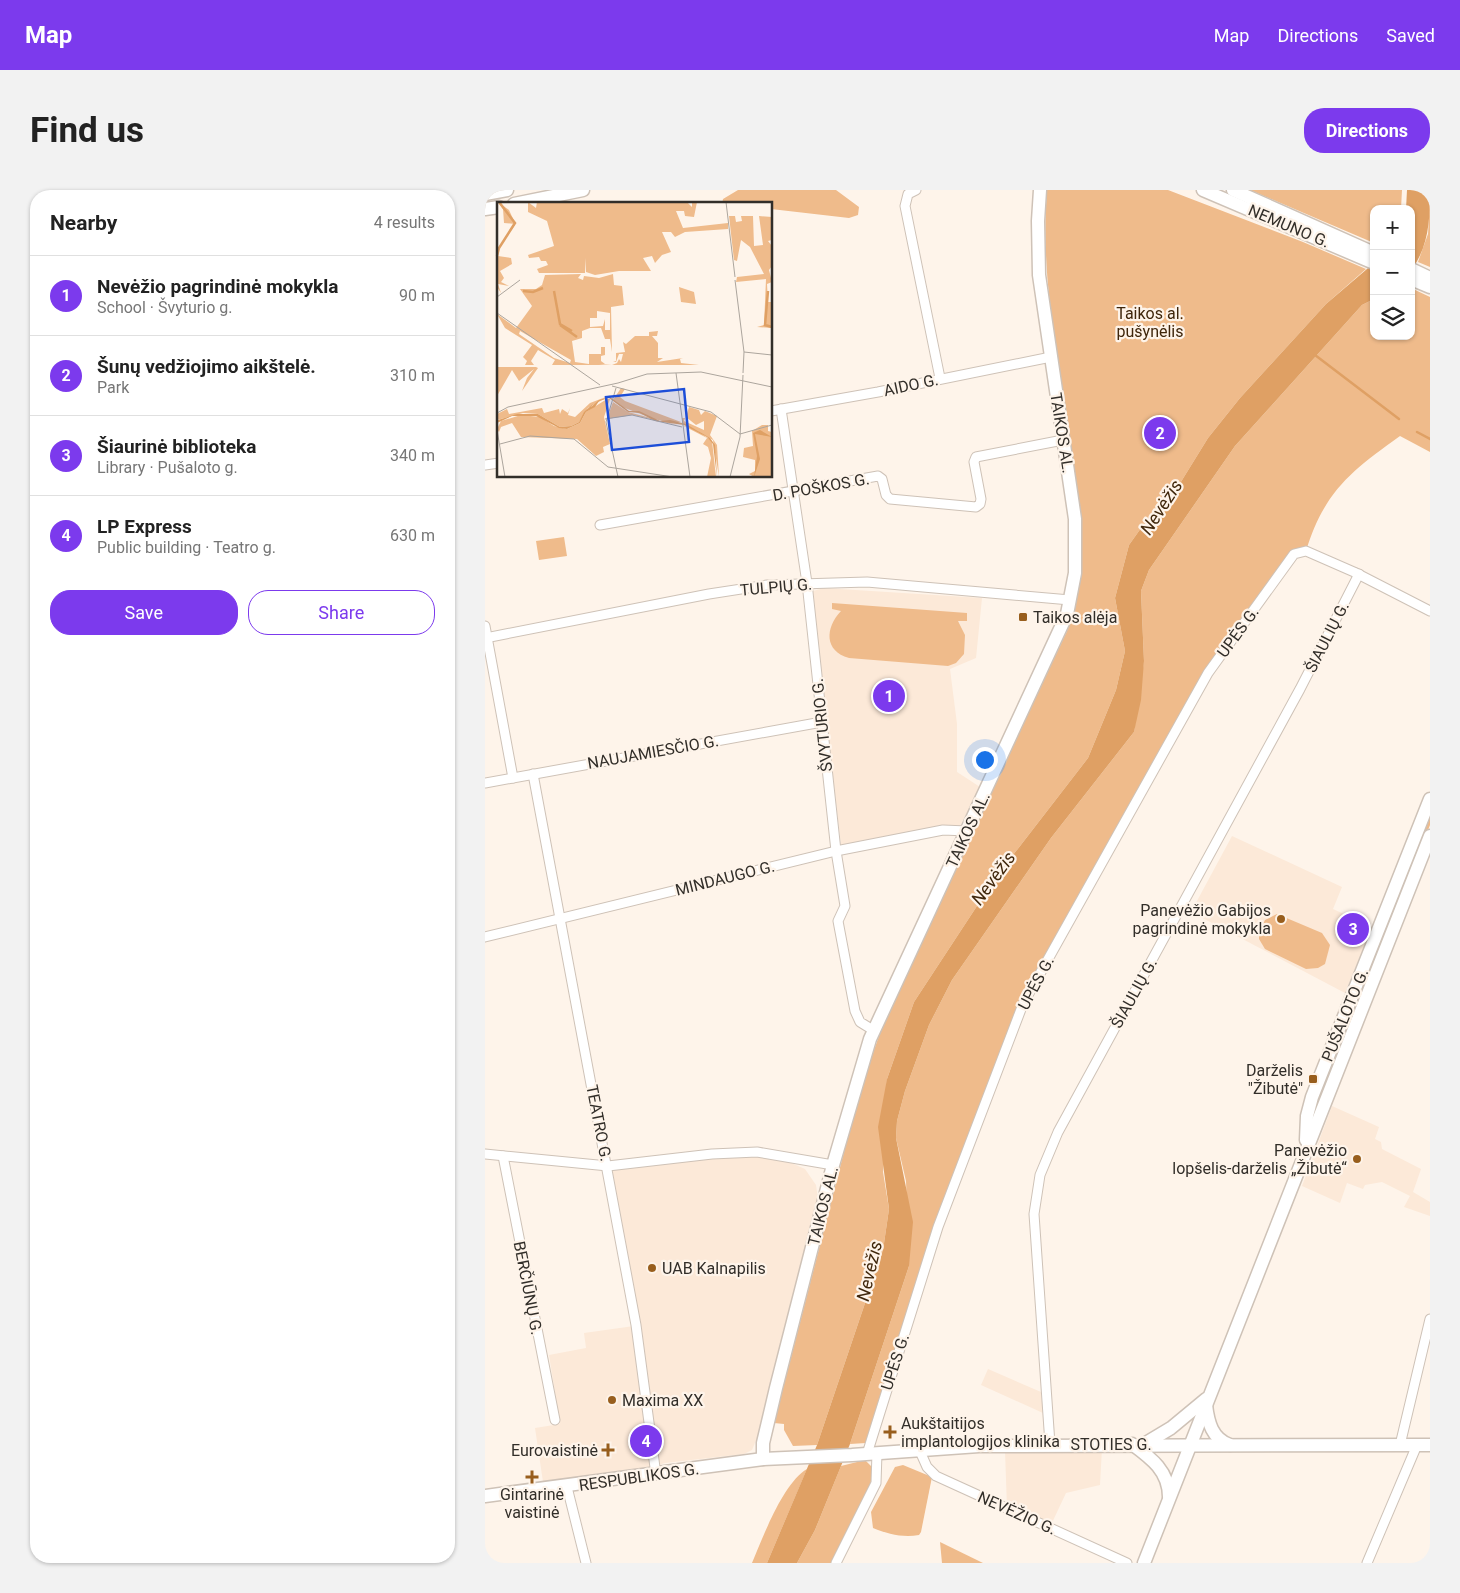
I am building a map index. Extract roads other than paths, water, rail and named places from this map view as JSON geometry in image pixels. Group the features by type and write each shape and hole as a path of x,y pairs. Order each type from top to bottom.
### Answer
{"main road":[{"path":"485,194 507,190"},
{"path":"524,202 583,190"},
{"name":"TAIKOS AL.","path":"763,1459 763,1443 776,1388 833,1165 873,1030 1063,625 1070,600 1077,543 1038,257 1040,190"},
{"name":"NEMUNO G.","path":"1203,190 1370,251"},
{"name":"NEMUNO G.","path":"1233,190 1289,221 1370,261"},
{"path":"1415,271 1430,278"},
{"path":"1415,281 1430,287"},
{"name":"PUŠALOTO G.","path":"1306,1150 1307,1116 1312,1097 1430,799"},
{"name":"PUŠALOTO G.","path":"1144,1563 1430,836"},
{"path":"1169,1499 1169,1486 1161,1470 1138,1444 1171,1428 1208,1399"},
{"path":"1208,1399 1207,1417 1212,1430 1221,1441 1232,1446"},
{"name":"STOTIES G.","path":"763,1459 852,1456 919,1449 1050,1444 1190,1446 1430,1445"},
{"name":"RESPUBLIKOS G.","path":"485,1496 567,1487 763,1459"}],"street":[{"path":"916,190 908,194 905,206 940,378"},
{"name":"AIDO G.","path":"773,411 878,392 1051,357"},
{"name":"ŠVYTURIO G.","path":"781,409 807,583 836,850 845,906 839,921 855,1011 860,1022 873,1030"},
{"name":"D. POŠKOS G.","path":"600,526 878,476 882,479 885,495 890,499 976,507 980,504 981,499 974,462 976,457 1063,440"},
{"name":"UPĖS G.","path":"836,1563 876,1483 872,1454 938,1227 1023,1004 1209,673 1295,554 1305,551 1315,554 1359,574"},
{"path":"1359,574 1430,610"},
{"name":"ŠIAULIŲ G.","path":"1050,1444 1034,1214 1039,1175 1058,1132 1300,689 1359,574"},
{"name":"TULPIŲ G.","path":"486,638 709,594 807,583 902,584 1070,600"},
{"path":"485,626 513,778"},
{"name":"NAUJAMIESČIO G.","path":"485,784 822,722"},
{"name":"TEATRO G.","path":"533,774 607,1166 641,1359 656,1474"},
{"name":"MINDAUGO G.","path":"485,937 836,850 943,830 967,831"},
{"path":"485,1154 607,1166 702,1155 757,1152 833,1165"},
{"name":"BERČIŪNŲ G.","path":"503,1156 555,1420"},
{"path":"1400,1445 1430,1319"},
{"path":"1367,1563 1417,1445"},
{"name":"NEVĖŽIO G.","path":"919,1449 927,1467 936,1476 1127,1563"},
{"path":"567,1487 586,1563"}],"water":[{"path":"1407,190 1430,190 1430,212 1425,242 1415,264 1415,205 1406,205"},
{"name":"Nevėžis","path":"1370,266 1370,301 1362,305 1235,446 1149,570 1141,591 1144,661 1141,700 1134,732 1051,838 952,980 929,1025 905,1091 897,1121 896,1138 913,1222 909,1266 850,1444 815,1530 797,1563 767,1563 817,1445 883,1250 889,1209 878,1127 887,1079 914,1002 996,877 1088,758 1116,690 1125,651 1115,598 1129,545 1146,521 1179,485 1208,438 1240,398 1326,304"}],"waterway":[{"path":"1315,355 1399,419"},
{"path":"1417,432 1430,439"}],"place":[{"name":"Šunų vedžiojimo aikštelė.","path":"1160,433"},
{"name":"Taikos alėja","path":"1023,617"},
{"name":"Nevėžio pagrindinė mokykla","path":"889,696"},
{"name":"Panevėžio Gabijos pagrindinė mokykla","path":"1281,919"},
{"name":"Šiaurinė biblioteka","path":"1353,929"},
{"name":"Darželis \"Žibutė\"","path":"1313,1079"},
{"name":"Panevėžio lopšelis-darželis „Žibutė“","path":"1357,1159"},
{"name":"UAB Kalnapilis","path":"652,1268"},
{"name":"Maxima XX","path":"612,1400"},
{"name":"Aukštaitijos implantologijos klinika","path":"890,1432"},
{"name":"LP Express","path":"646,1441"},
{"name":"Eurovaistinė","path":"608,1450"},
{"name":"Gintarinė vaistinė","path":"532,1477"}],"park label":[{"name":"Taikos al. pušynėlis","path":"1150,322"}]}
